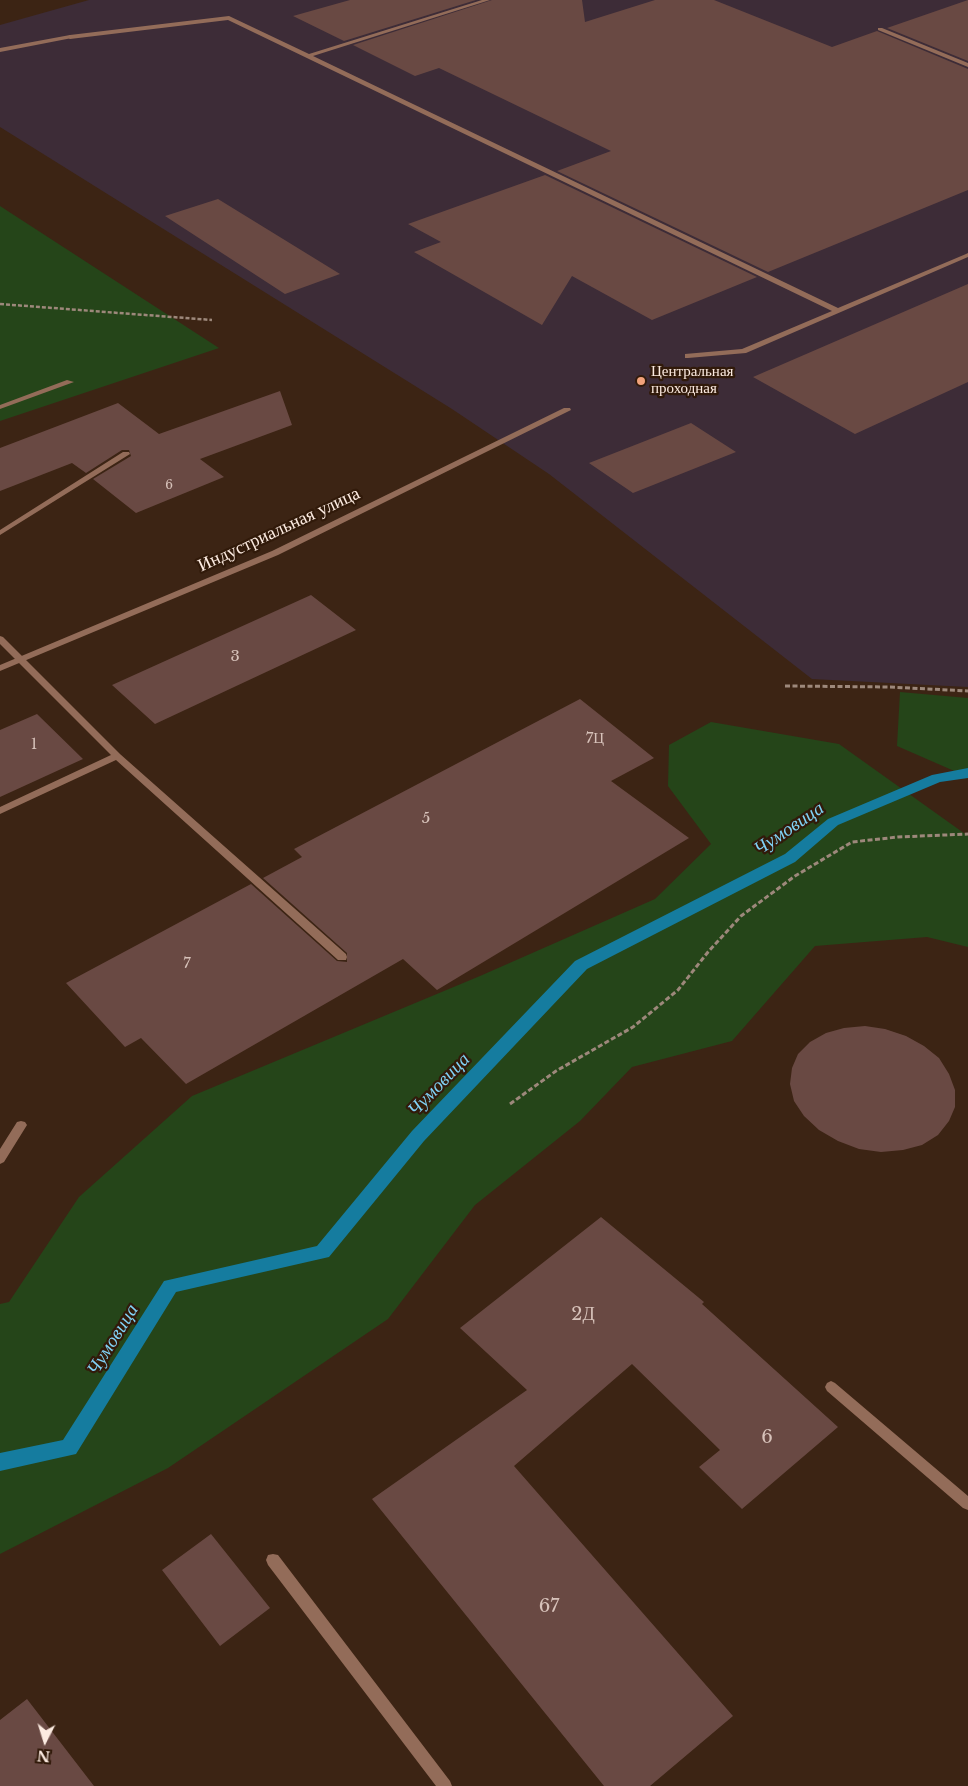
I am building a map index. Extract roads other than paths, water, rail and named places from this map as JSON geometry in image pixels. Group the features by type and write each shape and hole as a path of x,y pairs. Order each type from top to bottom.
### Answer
{"street":[{"path":"309,56 486,0"},
{"path":"0,50 70,37 229,18 838,311"},
{"path":"880,29 968,64"},
{"path":"688,356 743,351 968,255"},
{"path":"0,407 70,382"},
{"name":"Индустриальная улица","path":"0,668 275,553 567,410"},
{"path":"0,533 126,454"},
{"path":"0,639 117,756 342,957"},
{"path":"0,811 117,756"},
{"path":"0,1159 21,1125"},
{"path":"831,1387 968,1504"},
{"path":"273,1560 446,1786"}],"waterway":[{"name":"Чумовица","path":"0,1462 69,1448 170,1286 323,1252 418,1136 581,965 790,858 833,822 937,778 968,773"}],"place":[{"name":"Центральная проходная","path":"641,381"}]}
